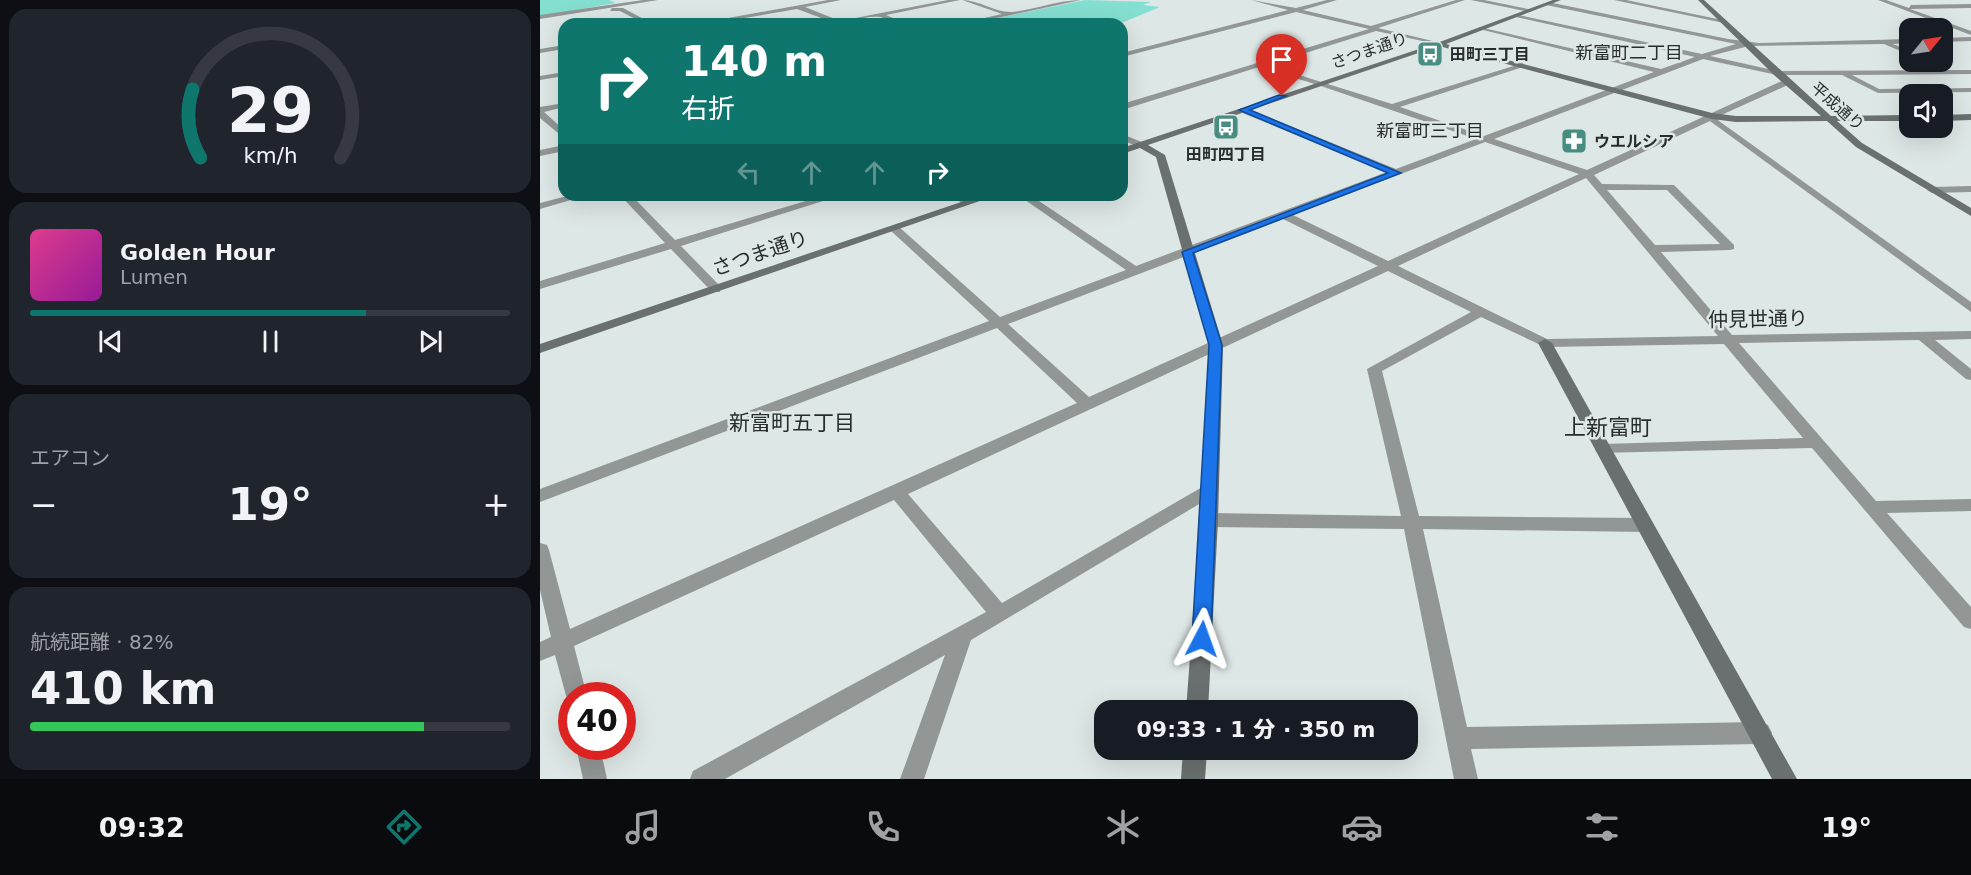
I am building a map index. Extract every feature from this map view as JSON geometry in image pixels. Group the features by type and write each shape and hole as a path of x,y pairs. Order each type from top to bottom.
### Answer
{"street":[{"path":"614,0 623,5"},
{"path":"540,19 655,0"},
{"path":"782,0 828,18"},
{"path":"733,18 838,0"},
{"path":"865,18 957,0"},
{"path":"965,0 1009,14"},
{"path":"989,18 1078,0"},
{"path":"1254,0 1439,44 1712,116 1736,119 1899,118"},
{"path":"1128,53 1334,0"},
{"path":"1128,105 1462,0"},
{"path":"1474,0 1530,10"},
{"name":"さつま通り","path":"1128,149 1439,44 1558,0"},
{"path":"1617,0 1724,21"},
{"name":"平成通り","path":"1701,0 1782,78 1859,145 1971,213"},
{"path":"1881,0 1971,33"},
{"path":"1927,0 1971,15"},
{"path":"1548,4 1748,44"},
{"path":"1901,7 1971,6"},
{"path":"540,19 621,9 638,18"},
{"path":"879,15 887,18"},
{"path":"1516,15 1702,57 1782,78 1842,73 1971,72"},
{"path":"1481,28 1662,72"},
{"path":"1953,40 1971,39"},
{"path":"540,496 1725,48 1748,44 1899,41"},
{"path":"1882,42 1899,49"},
{"path":"540,51 558,48"},
{"path":"1258,65 1321,83 1588,174 1816,444 1971,621"},
{"path":"1392,107 1520,65"},
{"path":"1953,72 1971,80"},
{"path":"1842,73 1878,91 1971,90"},
{"path":"540,78 558,75"},
{"path":"540,652 897,492 1588,174 1712,116 1782,78"},
{"path":"540,111 558,106"},
{"path":"1243,110 1396,173"},
{"path":"540,111 558,129"},
{"path":"1712,116 1715,122 1971,308"},
{"path":"1953,118 1971,117"},
{"path":"1128,140 1160,155 1216,345 1209,520 1198,700"},
{"path":"540,153 558,149"},
{"path":"1600,187 1670,187 1730,247 1653,249"},
{"path":"1932,190 1971,189"},
{"path":"540,206 560,201"},
{"path":"631,201 716,289"},
{"path":"540,285 817,201"},
{"path":"966,201 969,203"},
{"name":"さつま通り","path":"540,349 975,201"},
{"path":"1032,201 1135,272"},
{"path":"1284,215 1545,343 1785,779"},
{"path":"894,228 1088,404"},
{"path":"1466,779 1412,522 1374,369 1480,312"},
{"name":"仲見世通り","path":"1545,343 1971,335"},
{"path":"1922,336 1971,376"},
{"path":"1603,449 1816,444"},
{"path":"702,779 1000,614 1210,490"},
{"path":"897,492 1000,614"},
{"path":"1871,507 1971,505"},
{"path":"1209,520 1644,525"},
{"path":"540,550 572,682"},
{"path":"912,779 963,634"},
{"path":"1457,738 1760,733"},
{"path":"591,760 595,779"},
{"path":"1193,779 1194,760"}],"green space":[{"path":"540,0 609,0 616,3 540,16"},
{"path":"1085,0 1151,2 1143,5 1160,7 1128,20 1128,18 998,18"}],"place":[{"name":"田町三丁目","path":"1430,54"},
{"name":"田町四丁目","path":"1226,127"},
{"name":"ウエルシア","path":"1574,141"}],"district":[{"name":"新富町二丁目","path":"1629,53"},
{"name":"新富町三丁目","path":"1430,131"},
{"name":"新富町五丁目","path":"792,423"},
{"name":"上新富町","path":"1608,427"}],"route":[{"path":"1202,639 1216,345 1188,252 1396,173 1243,110 1282,96"}]}
